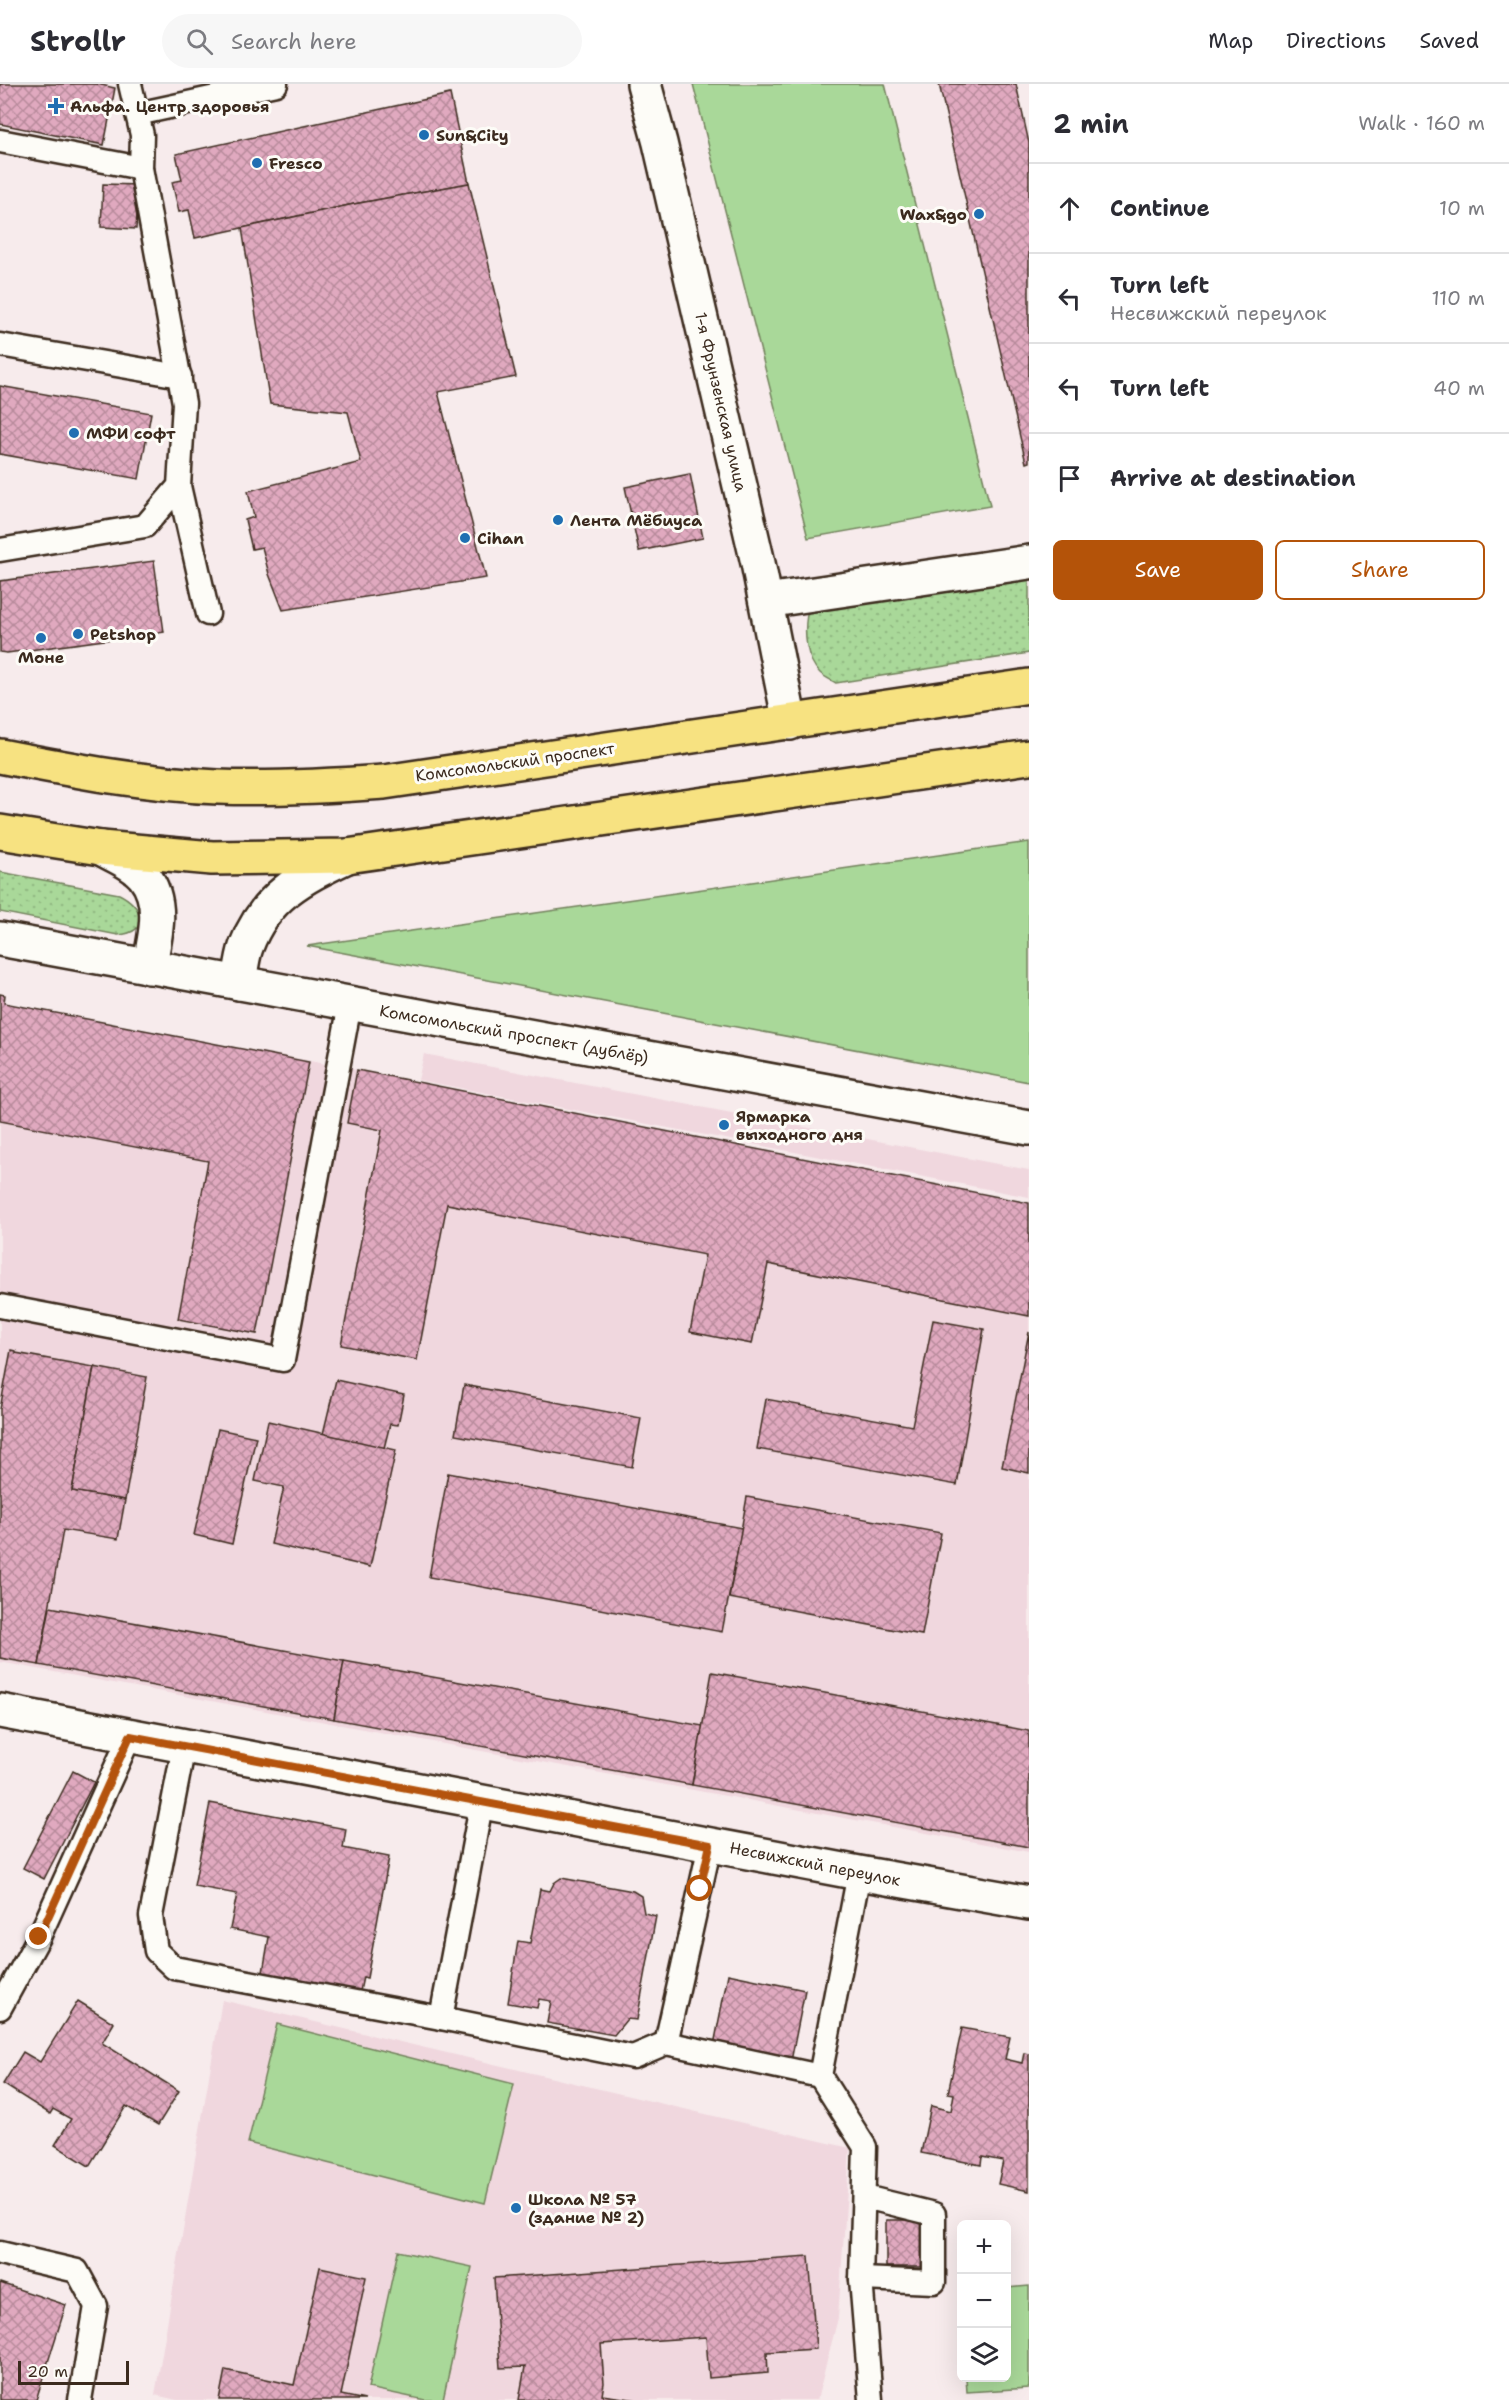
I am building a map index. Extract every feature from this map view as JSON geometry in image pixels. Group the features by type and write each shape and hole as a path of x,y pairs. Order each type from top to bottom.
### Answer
{"main road":[{"name":"Комсомольский проспект","path":"0,756 103,775 217,787 324,786 384,782 1029,686"},
{"path":"0,832 101,848 212,858 347,856 1029,757"}],"street":[{"name":"1-я Фрунзенская улица","path":"644,84 663,155 766,601 790,723"},
{"path":"766,601 1029,562"},
{"path":"101,848 126,862 144,876 154,899 157,925 149,967"},
{"path":"239,983 246,948 261,915 280,894 306,876 347,856"},
{"name":"Комсомольский проспект (дублёр)","path":"0,939 1029,1128"},
{"name":"Несвижский переулок","path":"0,1711 1029,1903"}],"lane":[{"path":"130,84 142,135 141,168 184,403 179,486 208,614"},
{"path":"137,114 276,84"},
{"path":"0,141 141,168"},
{"path":"0,345 180,376"},
{"path":"0,550 145,526 179,486"},
{"path":"0,1306 283,1360 350,1004"},
{"path":"0,2008 39,1937 130,1736"},
{"path":"184,1746 151,1916 156,1951 174,1968 633,2057 666,2043 820,2076"},
{"path":"441,2018 482,1800"},
{"path":"666,2043 710,1845"},
{"path":"860,1873 820,2076 865,2147 861,2279 871,2400"},
{"path":"861,2279 934,2282 934,2214 865,2197"},
{"path":"0,2253 76,2271 96,2306 84,2399"}],"shaded area":[{"path":"0,994 5,995 4,1003 357,1070 1029,1203 1029,1852 0,1662"},
{"name":"Ярмарка выходного дня","path":"424,1054 1029,1170 1029,1197 418,1080"},
{"name":"Школа № 57 (здание № 2)","path":"222,2000 850,2148 838,2318 817,2400 365,2400 341,2395 366,2277 320,2267 294,2385 226,2370 219,2400 177,2400 155,2395"}],"green space":[{"path":"693,84 885,84 990,506 808,538"},
{"path":"1029,575 1029,653 836,683 820,673 811,660 806,637 807,614 818,606"},
{"path":"1029,842 1029,1082 307,946"},
{"path":"0,872 119,894 138,911 140,924 129,933 118,935 0,912"},
{"path":"277,2024 514,2084 485,2203 248,2143"},
{"path":"398,2251 472,2267 443,2400 425,2400 368,2388"},
{"path":"1029,2286 1029,2388 967,2392 966,2382 1011,2382 1011,2288"}],"building":[{"name":"Альфа. Центр здоровья","path":"0,84 97,84 115,88 104,145 0,124"},
{"path":"939,84 1016,84 1029,143 1029,462 1026,463"},
{"path":"450,94 469,183 354,204 195,238 189,210 179,212 172,182 182,180 176,154"},
{"path":"469,183 516,377 438,392 486,578 283,610 269,574 262,547 252,549 245,520 254,517 248,491 361,462 348,412 270,404 242,228"},
{"path":"103,184 139,185 136,229 101,227"},
{"name":"МФИ софт","path":"0,386 151,413 139,479 0,454"},
{"path":"690,474 703,538 639,551 625,487"},
{"path":"154,561 164,632 7,653 0,652 0,581"},
{"path":"0,994 5,995 4,1003 309,1062 257,1334 178,1319 208,1161 0,1121"},
{"path":"357,1070 1029,1203 1029,1316 768,1264 752,1344 690,1332 705,1255 447,1204 417,1360 341,1345 382,1130 347,1123"},
{"path":"933,1320 984,1329 957,1485 757,1449 766,1399 912,1426"},
{"path":"1029,1332 1029,1473 1002,1467"},
{"path":"11,1350 16,1353 94,1367 72,1491 125,1500 118,1539 63,1530 39,1665 0,1658 0,1409"},
{"path":"94,1367 147,1377 125,1500 72,1491"},
{"path":"336,1380 404,1395 398,1425 390,1424 384,1448 323,1434"},
{"path":"464,1385 641,1418 632,1467 455,1435"},
{"path":"268,1421 396,1450 370,1567 271,1544 284,1487 255,1481"},
{"path":"218,1429 256,1437 232,1544 194,1535"},
{"path":"448,1473 742,1528 722,1632 429,1577"},
{"path":"747,1497 941,1533 922,1635 729,1598"},
{"path":"50,1607 344,1661 334,1719 39,1665"},
{"path":"344,1661 703,1726 692,1785 334,1719"},
{"path":"712,1672 1029,1731 1029,1847 692,1785"},
{"path":"73,1771 94,1782 44,1879 23,1868"},
{"path":"210,1803 346,1829 343,1848 389,1857 367,1978 363,1977 359,1996 262,1978 269,1937 230,1929 237,1894 194,1886"},
{"path":"561,1878 633,1891 641,1896 644,1913 656,1916 637,2020 627,2019 614,2035 547,2023 551,2001 539,1999 537,2008 508,2003 518,1941 530,1943 540,1889 550,1891 554,1883"},
{"path":"728,1974 805,1990 791,2061 714,2045"},
{"path":"78,2001 114,2023 102,2043 179,2091 158,2125 126,2106 89,2166 55,2145 71,2119 53,2109 50,2114 3,2084 23,2052 40,2062"},
{"path":"962,2028 1010,2037 1005,2059 1022,2063 1024,2053 1029,2054 1029,2191 998,2184 1003,2161 982,2157 981,2165 921,2153 931,2106 951,2111 954,2094 948,2093"},
{"path":"886,2220 926,2220 926,2267 886,2267"},
{"path":"809,2256 816,2349 767,2352 768,2373 709,2378 706,2337 601,2344 604,2383 602,2395 638,2400 519,2400 525,2367 500,2368 494,2278"},
{"path":"320,2267 366,2277 341,2395 365,2400 219,2400 225,2370 294,2385"},
{"path":"0,2283 66,2305 36,2400 0,2400"}],"place":[{"name":"Альфа. Центр здоровья","path":"56,106"},
{"name":"Sun&City","path":"424,135"},
{"name":"Fresco","path":"257,163"},
{"name":"Wax&go","path":"979,214"},
{"name":"МФИ софт","path":"74,433"},
{"name":"Лента Мёбиуса","path":"558,520"},
{"name":"Cihan","path":"465,538"},
{"name":"Petshop","path":"78,634"},
{"name":"Моне","path":"41,638"},
{"name":"Ярмарка выходного дня","path":"724,1125"},
{"name":"Школа № 57 (здание № 2)","path":"516,2208"}],"route":[{"path":"39,1937 130,1736 482,1800 710,1845 700,1889"}]}
